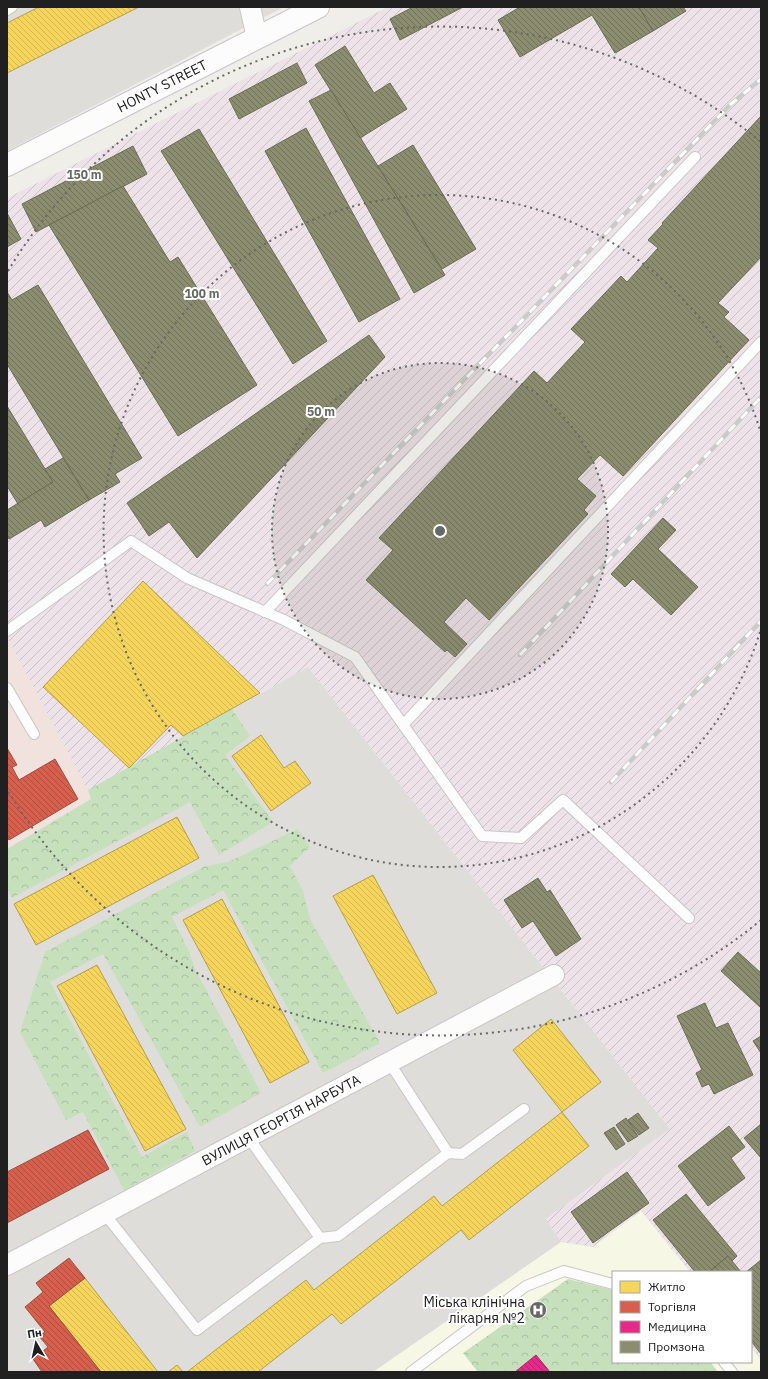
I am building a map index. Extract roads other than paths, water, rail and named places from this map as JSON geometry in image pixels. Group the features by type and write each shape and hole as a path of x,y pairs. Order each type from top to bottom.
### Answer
{"street":[{"path":"250,7 257,38"},
{"name":"HONTY STREET","path":"7,165 318,7"},
{"name":"ВУЛИЦЯ ГЕОРГІЯ НАРБУТА","path":"7,1265 554,975"}],"lane":[{"path":"7,10 12,7"},
{"path":"266,612 694,157"},
{"path":"403,725 761,342"},
{"path":"7,632 132,541 187,578 284,620 355,657 482,836 521,838 563,800 689,918"},
{"path":"7,688 34,734"},
{"path":"389,1062 448,1154"},
{"path":"104,1213 197,1330 320,1238 338,1236 448,1154 462,1154 524,1109"},
{"path":"248,1137 320,1238"},
{"path":"411,1372 526,1286 564,1271 612,1284"},
{"path":"725,1363 732,1372"}],"railway":[{"path":"267,584 730,105 761,79"},
{"path":"520,655 761,397"},
{"path":"611,782 761,621"}],"place":[{"name":"Міська клінічна лікарня №2","path":"538,1310"}]}
